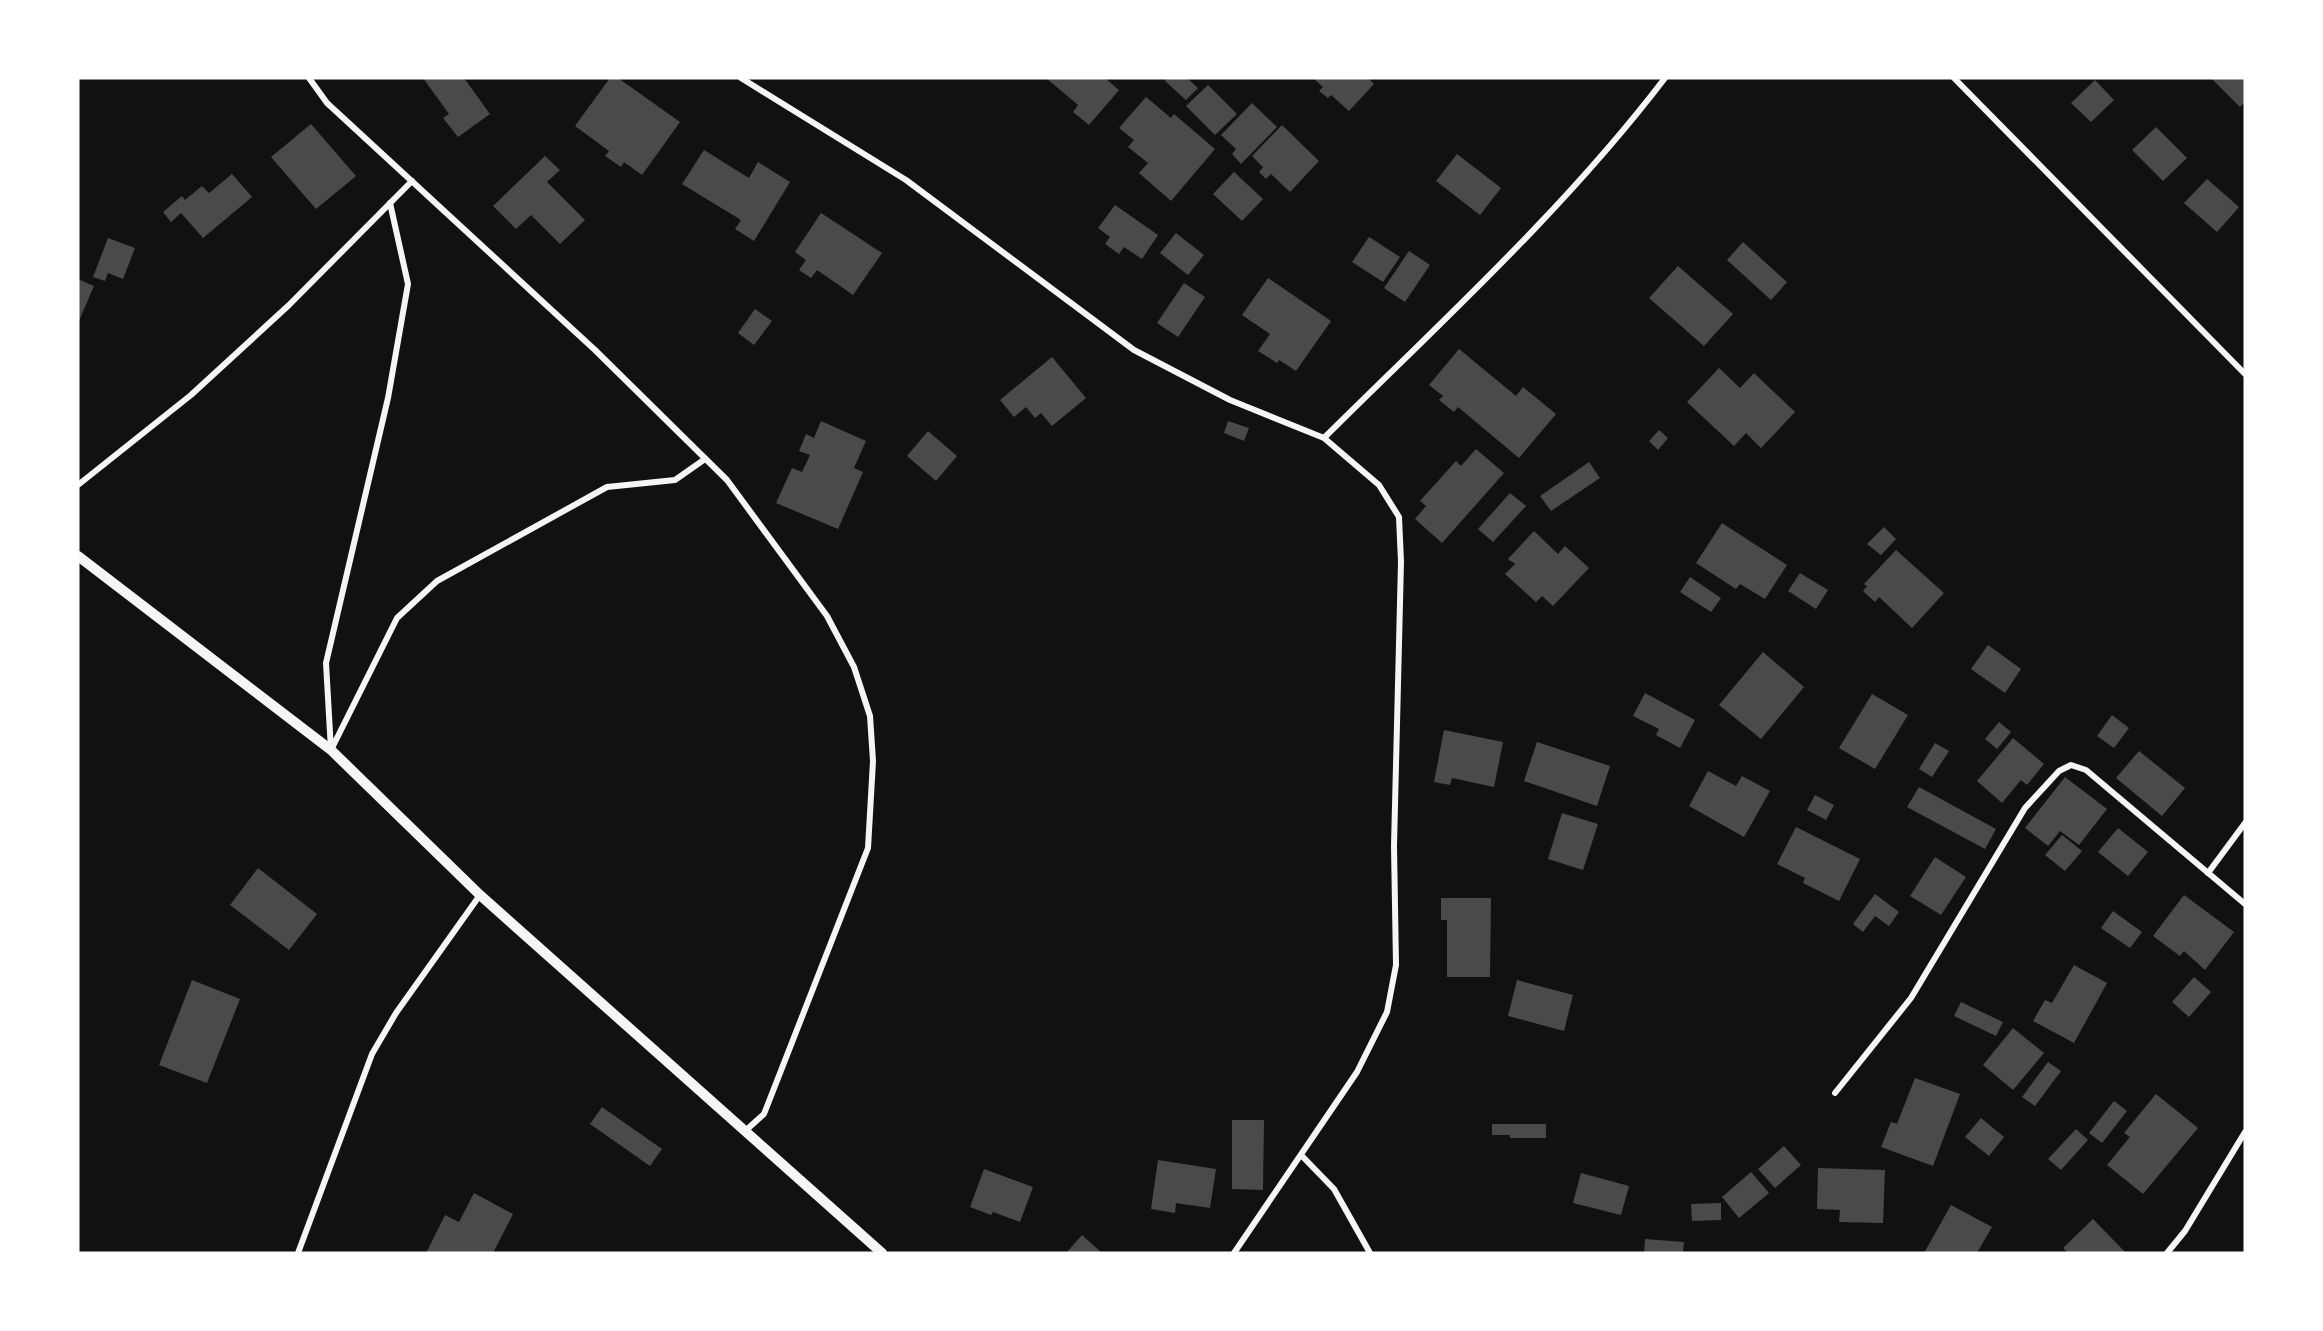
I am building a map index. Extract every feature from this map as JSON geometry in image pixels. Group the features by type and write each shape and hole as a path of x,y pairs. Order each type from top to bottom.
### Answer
{"street":[{"path":"309,78 327,103 594,350 726,480 827,616 854,667 870,716 873,761 868,848 764,1114 744,1132"},
{"path":"741,78 906,180 1134,350 1230,400 1324,438 1379,485 1399,517 1401,562 1394,846 1396,965 1387,1012 1357,1072 1234,1253"},
{"path":"1324,438 1466,298 1612,146 1665,78"},
{"path":"1954,78 2146,276 2245,374"},
{"path":"78,485 192,394 290,305 412,181"},
{"path":"331,750 326,663 388,398 408,284 390,204"},
{"path":"331,750 397,618 437,581 607,487 675,480 705,459"},
{"path":"78,556 331,750 480,895 882,1253"},
{"path":"1835,1093 1911,998 2025,808 2059,771 2071,765 2086,770 2245,904"},
{"path":"2208,873 2245,823"},
{"path":"298,1253 372,1054 396,1014 480,895"},
{"path":"2166,1253 2185,1231 2245,1132"},
{"path":"1302,1156 1334,1189 1370,1253"}],"building":[{"path":"423,78 464,78 490,114 458,137 443,118 449,114"},
{"path":"610,78 618,78 680,122 642,175 624,162 621,167 605,156 609,151 575,126"},
{"path":"1046,78 1105,78 1119,90 1089,125 1073,112 1078,105"},
{"path":"1167,78 1187,78 1198,88 1186,100 1165,81"},
{"path":"1313,78 1368,78 1374,84 1349,111 1331,95 1328,98 1319,91 1323,87"},
{"path":"2211,78 2245,78 2245,102 2240,107"},
{"path":"2095,80 2114,100 2091,122 2071,103"},
{"path":"1208,85 1237,114 1215,135 1186,106"},
{"path":"1146,97 1171,118 1174,114 1215,149 1171,201 1139,173 1148,163 1128,147 1134,140 1119,128"},
{"path":"1252,103 1277,127 1241,164 1232,154 1236,149 1221,135"},
{"path":"311,124 356,176 316,209 271,157"},
{"path":"1282,125 1319,161 1290,192 1271,174 1266,179 1259,172 1263,167 1252,156"},
{"path":"2156,127 2187,158 2163,181 2132,150"},
{"path":"704,150 749,178 758,162 790,182 754,241 735,229 741,220 682,184"},
{"path":"1457,154 1501,188 1480,215 1436,181"},
{"path":"545,156 560,170 547,182 585,220 560,244 531,215 516,229 493,206"},
{"path":"1234,172 1263,199 1242,221 1213,194"},
{"path":"232,174 252,197 203,238 181,213 171,222 163,212 182,196 185,200 202,186 209,193"},
{"path":"2207,179 2239,207 2217,232 2184,203"},
{"path":"1115,205 1158,235 1142,259 1124,247 1119,254 1105,244 1110,237 1098,228"},
{"path":"821,213 882,253 853,295 817,270 811,278 799,270 806,260 795,252"},
{"path":"1176,233 1204,255 1188,275 1160,253"},
{"path":"1369,237 1400,257 1383,282 1352,262"},
{"path":"108,238 135,248 123,279 108,273 105,281 93,277"},
{"path":"1743,242 1787,282 1771,300 1727,260"},
{"path":"1409,251 1430,265 1405,302 1384,288"},
{"path":"1678,266 1733,314 1704,346 1649,298"},
{"path":"1268,278 1331,321 1296,371 1279,360 1277,363 1258,351 1270,334 1242,315"},
{"path":"78,279 94,286 78,323"},
{"path":"1184,283 1205,297 1178,337 1157,323"},
{"path":"755,309 772,321 754,345 738,333"},
{"path":"1459,349 1516,396 1523,387 1556,414 1519,458 1458,407 1454,412 1439,400 1443,396 1429,385"},
{"path":"1052,357 1086,398 1052,426 1041,413 1035,418 1026,407 1014,417 1000,400"},
{"path":"1719,368 1740,388 1754,373 1795,412 1761,448 1746,433 1734,446 1687,402"},
{"path":"821,421 866,441 854,468 863,472 838,529 776,503 792,468 802,472 810,455 799,451 806,434 814,438"},
{"path":"1228,421 1249,428 1244,441 1224,433"},
{"path":"1659,430 1668,438 1658,450 1649,441"},
{"path":"928,431 957,456 936,481 907,456"},
{"path":"1476,449 1504,473 1442,543 1415,519 1426,506 1420,501 1456,461 1461,466"},
{"path":"1589,462 1600,478 1551,511 1540,496"},
{"path":"1510,493 1526,506 1493,542 1478,529"},
{"path":"1722,523 1787,565 1765,599 1740,584 1736,589 1696,563"},
{"path":"1884,527 1896,539 1881,555 1867,544"},
{"path":"1534,531 1558,554 1565,546 1589,568 1553,606 1542,596 1536,602 1505,574 1515,564 1508,559"},
{"path":"1896,550 1944,593 1912,628 1879,597 1875,602 1863,591 1867,586 1864,584"},
{"path":"1800,573 1828,590 1816,609 1788,591"},
{"path":"1690,577 1721,598 1711,612 1680,592"},
{"path":"1988,645 2021,669 2005,693 1971,669"},
{"path":"1763,652 1804,687 1761,739 1719,705"},
{"path":"1645,693 1695,720 1680,748 1656,735 1659,729 1633,716"},
{"path":"1872,694 1908,715 1875,769 1839,748"},
{"path":"2112,715 2129,728 2114,748 2097,736"},
{"path":"1999,722 2011,732 1997,749 1985,739"},
{"path":"1444,730 1503,742 1494,787 1452,778 1450,785 1434,782"},
{"path":"2013,738 2044,764 2027,785 2021,780 2002,803 1977,781"},
{"path":"1537,742 1610,766 1597,806 1524,781"},
{"path":"1935,743 1949,751 1932,777 1919,769"},
{"path":"2139,751 2185,788 2162,816 2116,778"},
{"path":"1708,771 1736,786 1742,776 1770,791 1744,837 1689,806"},
{"path":"2065,777 2107,809 2079,845 2060,831 2048,846 2025,828"},
{"path":"1919,787 1996,829 1985,849 1907,807"},
{"path":"1815,795 1834,805 1826,820 1807,810"},
{"path":"1562,813 1598,824 1583,870 1548,859"},
{"path":"1796,827 1860,859 1839,901 1803,883 1805,878 1777,864"},
{"path":"2118,828 2148,852 2128,876 2098,852"},
{"path":"2062,835 2082,851 2065,871 2045,855"},
{"path":"1935,857 1966,877 1941,915 1910,896"},
{"path":"258,868 317,914 289,950 230,905"},
{"path":"1875,894 1899,912 1889,926 1875,916 1863,932 1853,924"},
{"path":"2184,895 2234,932 2205,970 2184,951 2180,956 2153,936"},
{"path":"1441,898 1491,898 1490,977 1447,977 1447,920 1441,920"},
{"path":"2113,911 2142,932 2130,948 2101,928"},
{"path":"2074,965 2107,983 2074,1043 2033,1021 2045,1000 2052,1003"},
{"path":"2194,977 2211,992 2189,1017 2172,1002"},
{"path":"192,980 240,999 207,1083 159,1065"},
{"path":"1517,980 1573,995 1564,1031 1508,1016"},
{"path":"1961,1002 2003,1022 1996,1036 1954,1016"},
{"path":"2013,1028 2044,1053 2013,1090 1983,1065"},
{"path":"2048,1062 2061,1071 2035,1106 2022,1097"},
{"path":"1915,1078 1960,1094 1933,1166 1881,1147 1891,1122 1897,1124"},
{"path":"2156,1094 2198,1128 2143,1194 2107,1165 2130,1137 2124,1133"},
{"path":"2114,1101 2127,1111 2102,1143 2089,1133"},
{"path":"602,1107 662,1149 650,1166 590,1124"},
{"path":"1981,1118 2004,1137 1989,1156 1965,1137"},
{"path":"1232,1120 1264,1120 1263,1190 1232,1189"},
{"path":"1492,1124 1546,1124 1546,1138 1510,1138 1510,1135 1492,1135"},
{"path":"2076,1129 2088,1140 2061,1170 2048,1159"},
{"path":"1784,1146 1801,1165 1775,1188 1758,1169"},
{"path":"1158,1160 1216,1169 1210,1208 1176,1203 1175,1213 1151,1209"},
{"path":"1818,1168 1885,1170 1883,1223 1839,1222 1840,1210 1817,1209"},
{"path":"984,1169 1033,1187 1020,1222 993,1212 991,1215 970,1207"},
{"path":"1751,1172 1769,1193 1739,1218 1722,1197"},
{"path":"1581,1173 1629,1186 1621,1215 1573,1203"},
{"path":"474,1193 513,1214 493,1253 426,1253 445,1215 459,1222"},
{"path":"1721,1203 1721,1220 1692,1221 1691,1204"},
{"path":"1951,1205 1992,1227 1977,1253 1924,1253"},
{"path":"2093,1219 2126,1253 2068,1253 2063,1248"},
{"path":"1082,1235 1102,1253 1066,1253"},
{"path":"1645,1239 1684,1242 1683,1253 1644,1253"}]}
